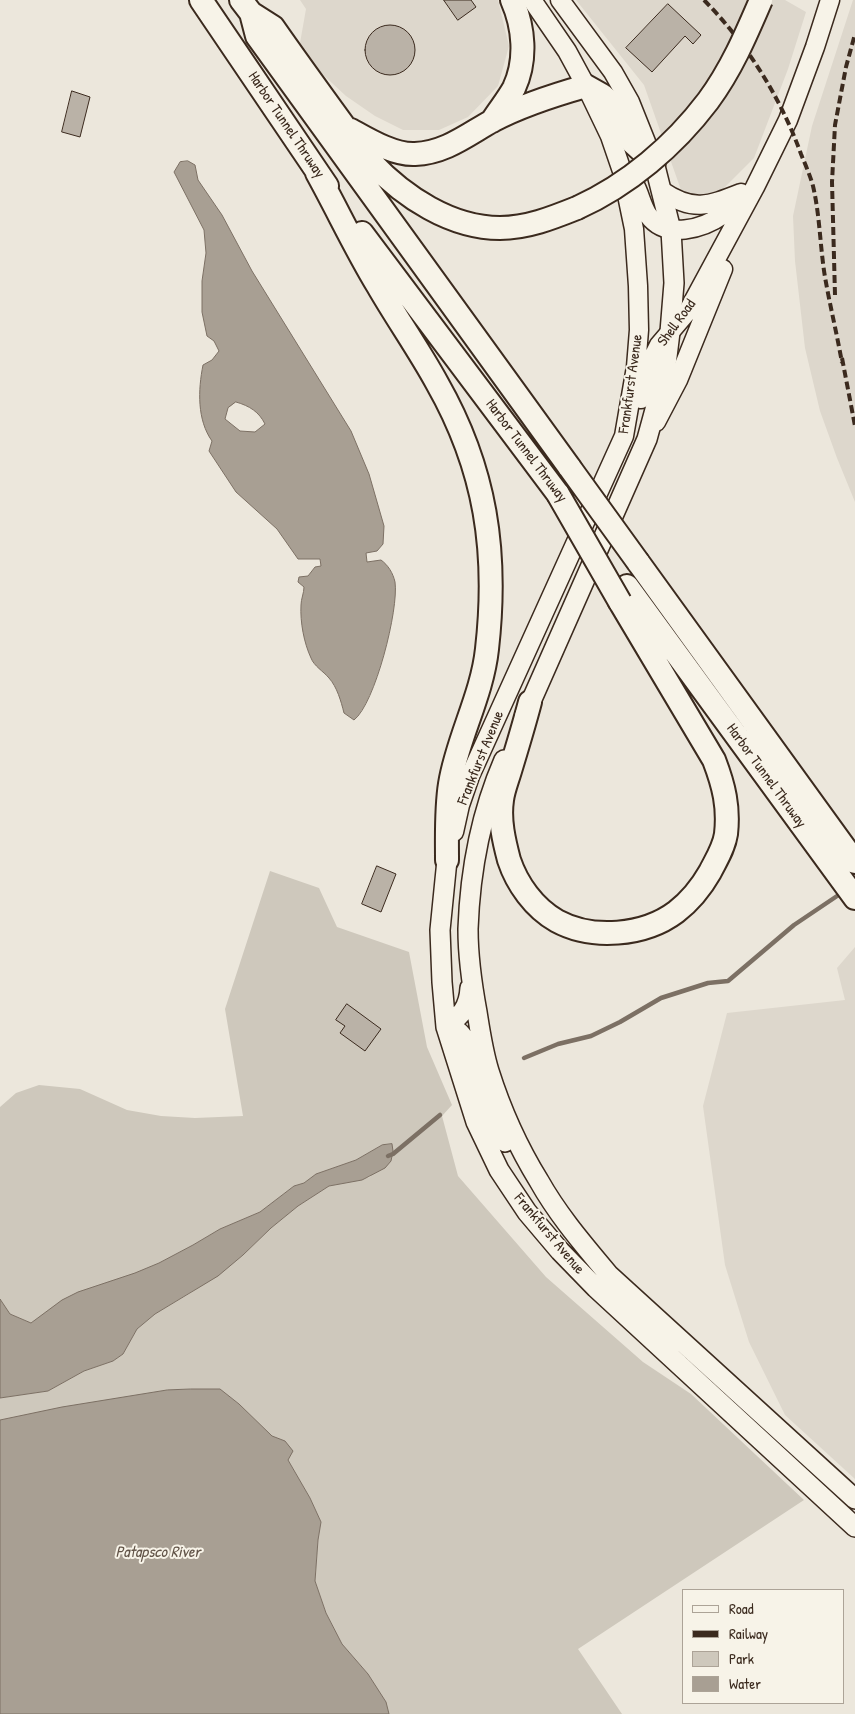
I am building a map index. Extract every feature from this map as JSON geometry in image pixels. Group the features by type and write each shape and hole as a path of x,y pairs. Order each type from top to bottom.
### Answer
{"highway":[{"name":"Harbor Tunnel Thruway","path":"201,0 317,173 558,494 623,594 855,862"},
{"path":"492,121 514,88 521,67 523,43 518,12 512,0"},
{"path":"344,125 370,161 387,178 410,196 452,219 473,225 500,228 528,225 550,219 594,200 637,172 678,136 709,100 735,57 761,0"},
{"path":"246,7 320,108 344,125 378,144 414,154 442,149 492,121 540,100 586,86 602,95 613,105 632,142 654,162"},
{"name":"Harbor Tunnel Thruway","path":"320,108 570,468 638,562 855,898"},
{"path":"317,173 377,285 438,384 473,461 487,518 491,596 487,651 482,676 450,784 447,860"},
{"path":"530,702 502,800 504,840 512,870 524,891 557,921 588,931 610,933 634,931 658,922 676,912 706,879 720,854 726,836 727,813 724,787 714,760 623,594"}],"main road":[{"name":"Frankfurst Avenue","path":"532,0 567,50 586,86 610,136 622,171 634,229 639,330 636,367 624,436 470,776 460,805 447,860 440,930 446,1027 476,1122 500,1170 527,1212 560,1252 596,1288 855,1527"},
{"name":"Frankfurst Avenue","path":"560,0 614,72 630,102 654,162 662,191 671,230 674,283 665,373 647,439 493,787 483,821 474,867 468,930 471,976 488,1069 503,1110 538,1181 576,1236 609,1275 855,1499"},
{"name":"Shell Road","path":"624,436 639,405 650,363 659,345 688,311 755,187 788,120 830,0"},
{"path":"622,171 633,181 648,214 656,224 671,230 687,230 707,223 724,214 755,187"},
{"name":"Shell Road","path":"647,439 678,380 755,187"},
{"path":"662,191 676,200 704,206 755,187"},
{"path":"446,1027 456,1020 467,1007 471,976"},
{"path":"446,1027 457,1030 462,1034 469,1049 484,1099 498,1130 522,1166 538,1181"}],"shaded area":[{"path":"300,0 498,0 509,46 498,86 468,117 439,130 403,130 375,116 346,96 319,71 300,43 306,9"},
{"path":"576,0 785,0 806,12 788,69 754,158 722,190 701,198 681,190 644,85"},
{"path":"853,0 855,0 855,502 820,411 805,348 795,261 793,216 812,126"},
{"path":"855,947 855,1479 785,1415 749,1342 725,1265 703,1106 727,1013 845,1000 837,968"}],"green space":[{"path":"270,871 319,888 337,927 409,952 427,1047 452,1105 442,1116 458,1176 546,1277 643,1362 691,1394 804,1500 578,1649 622,1714 389,1714 385,1702 368,1674 342,1644 326,1613 315,1581 321,1522 310,1498 288,1460 285,1441 272,1437 239,1404 219,1389 167,1390 0,1420 0,1398 48,1391 84,1371 113,1361 123,1354 137,1329 155,1314 189,1294 243,1255 271,1228 298,1206 329,1186 370,1177 382,1145 356,1160 316,1174 304,1183 294,1186 260,1212 220,1229 159,1263 42,1316 31,1323 10,1314 0,1299 0,1107 16,1093 39,1085 80,1089 127,1110 161,1116 195,1118 243,1116 225,1009"}],"water":[{"path":"188,161 195,165 198,180 222,215 252,271 351,431 369,474 384,526 383,544 377,551 366,553 367,562 381,560 386,564 395,582 395,595 384,655 370,695 362,711 354,720 344,713 334,686 329,678 312,661 303,632 301,605 304,587 298,582 299,577 308,576 315,567 321,566 320,559 298,559 277,529 236,492 209,451 212,441 207,433 201,414 200,384 203,365 212,360 219,351 214,341 207,336 202,312 202,281 206,253 204,230 174,172 180,162","holes":["236,402 257,413 263,420 265,424 255,432 240,431 225,419 228,408"]},
{"path":"392,1144 391,1161 385,1168 362,1180 329,1186 298,1206 218,1276 155,1314 137,1329 123,1354 113,1361 84,1371 48,1391 0,1398 0,1299 10,1314 31,1323 62,1300 78,1292 159,1263 220,1229 260,1212 294,1186 304,1183 316,1174 356,1160 382,1145"},
{"name":"Patapsco River","path":"220,1389 239,1404 272,1436 285,1441 293,1451 288,1460 310,1498 321,1522 315,1581 326,1613 342,1644 368,1674 386,1702 389,1714 0,1714 0,1420 62,1407 167,1390"}],"building":[{"path":"444,0 471,0 476,7 458,20"},
{"path":"668,4 701,35 693,44 685,36 652,72 626,48"},
{"path":"385,25 395,25 408,32 415,45 415,55 408,68 395,75 385,75 376,71 369,64 365,55 365,45 369,36 376,29"},
{"path":"72,91 90,97 80,137 62,132"},
{"path":"377,866 396,874 381,912 362,904"},
{"path":"347,1004 381,1029 365,1051 340,1033 345,1026 336,1020"}],"waterway":[{"path":"524,1058 558,1044 591,1036 620,1022 661,998 708,983 728,981 794,925 843,892"},
{"path":"388,1156 393,1154 440,1115"}],"railway":[{"path":"704,0 734,34 761,72 793,133 809,174 815,197 825,277 842,363"},
{"path":"835,295 832,182 835,125 846,67 855,34"},
{"path":"842,358 855,426"}]}
